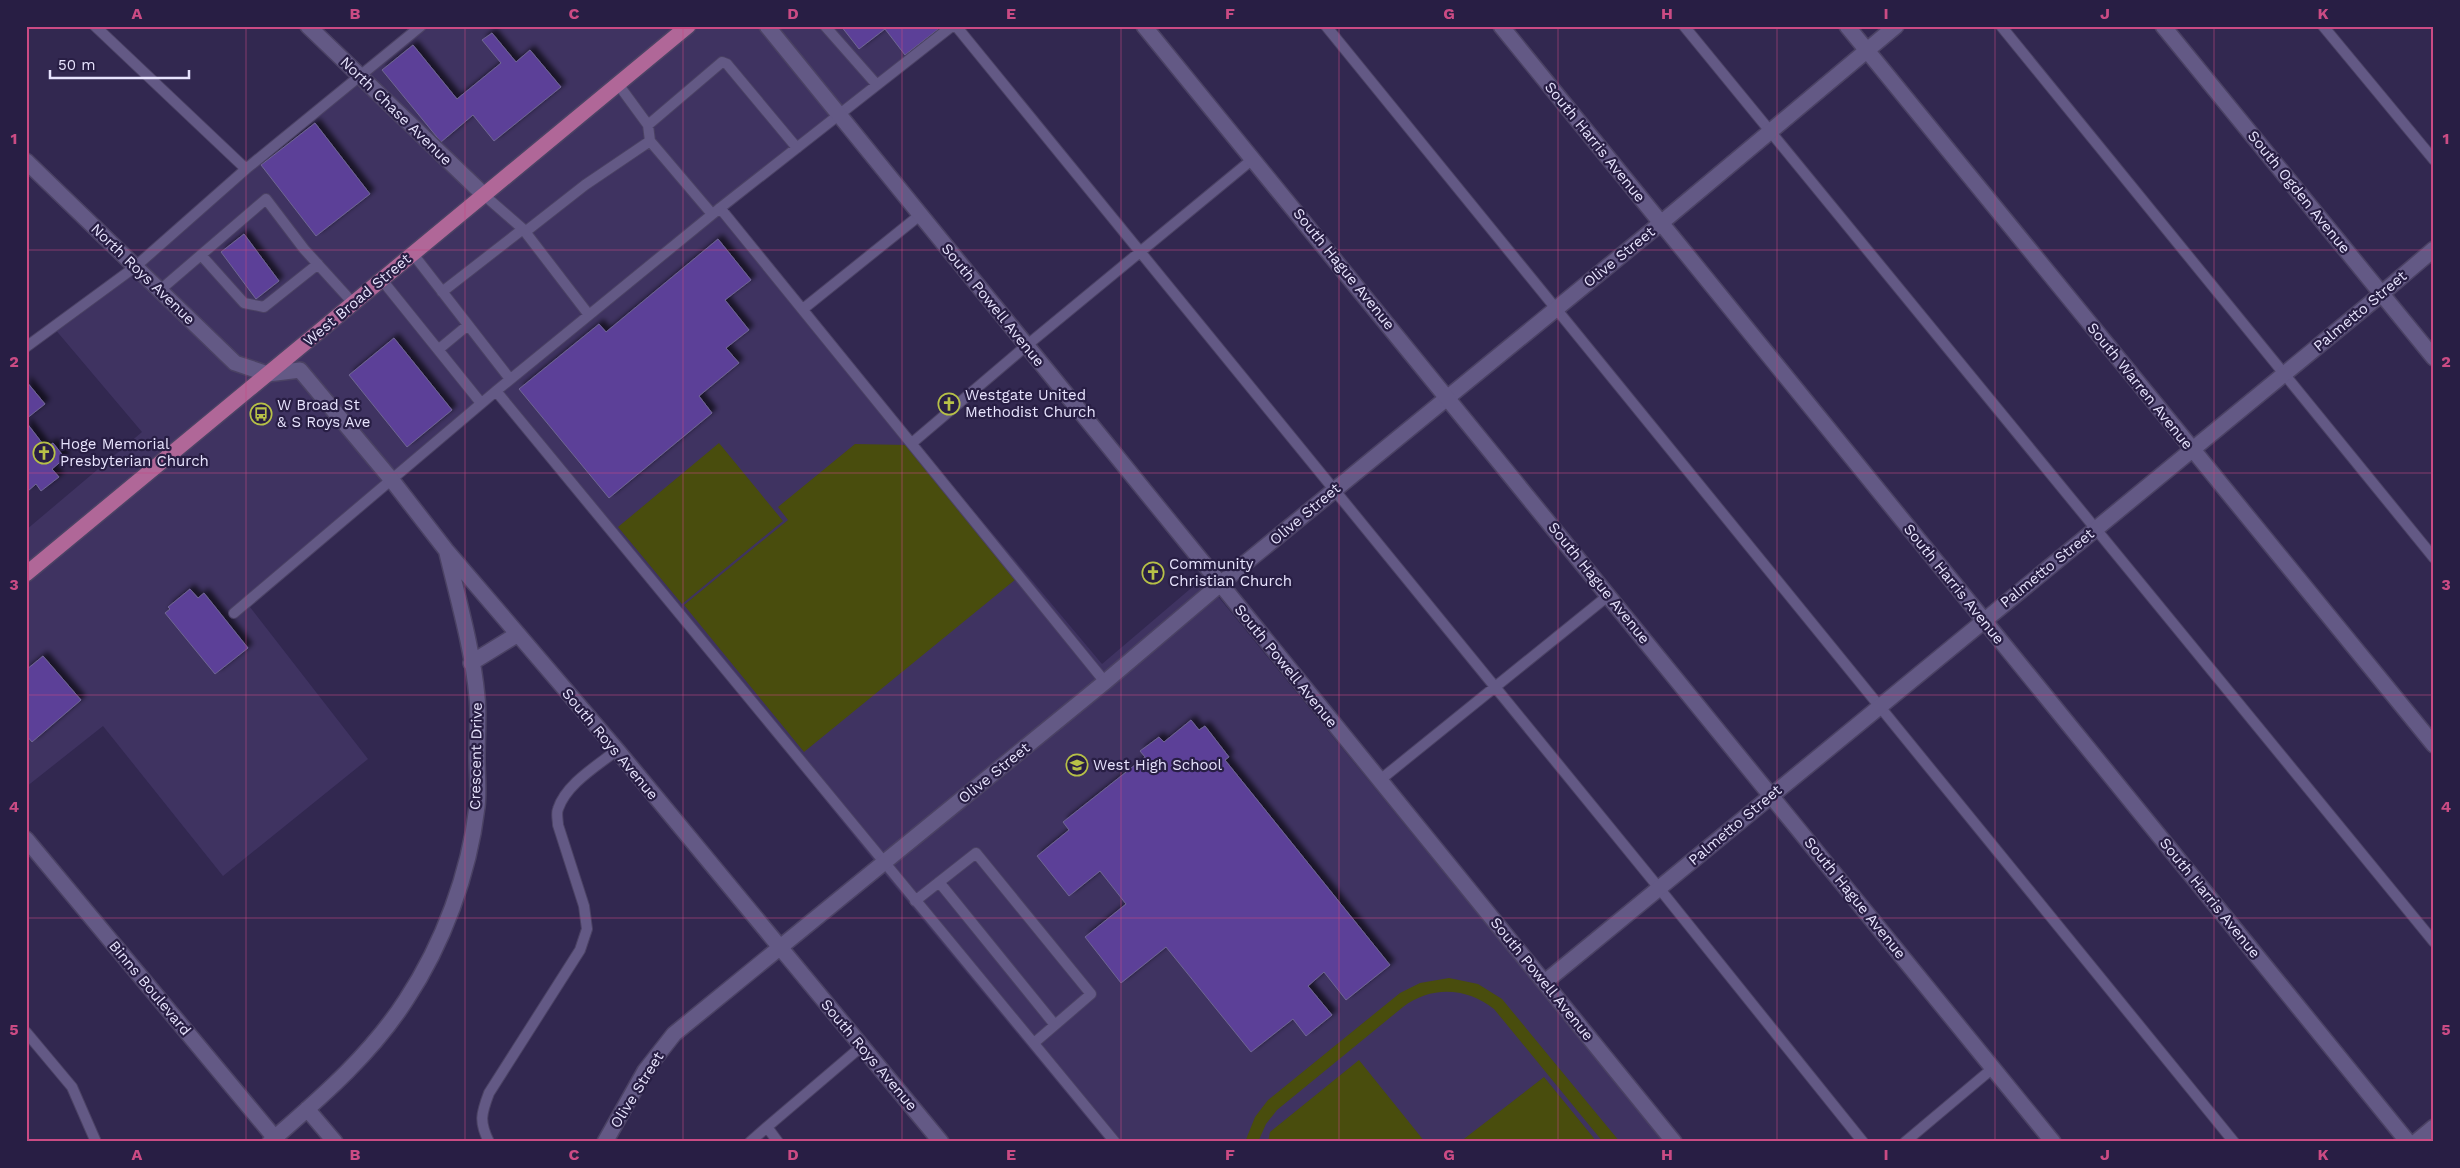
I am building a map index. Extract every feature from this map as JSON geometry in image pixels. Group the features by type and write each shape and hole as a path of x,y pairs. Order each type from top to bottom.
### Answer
{"main road":[{"name":"West Broad Street","path":"26,574 688,26"}],"street":[{"name":"North Chase Avenue","path":"308,26 484,195"},
{"name":"South Powell Avenue","path":"767,26 1674,1142"},
{"name":"South Hague Avenue","path":"1144,26 1254,158 2053,1142"},
{"name":"South Harris Avenue","path":"1501,26 2408,1142"},
{"name":"South Warren Avenue","path":"1847,26 2434,746"},
{"name":"Olive Street","path":"605,1142 645,1071 674,1034 1106,682 1447,396 1661,223 1896,26"},
{"name":"South Ogden Avenue","path":"2163,26 2434,358"},
{"name":"North Roys Avenue","path":"26,161 235,363 268,374"},
{"name":"Palmetto Street","path":"1545,982 2434,249"},
{"name":"South Roys Avenue","path":"268,374 300,370 391,478 446,550 617,750 941,1142"},
{"name":"Crescent Drive","path":"272,1140 349,1069 373,1043 406,1000 431,954 453,906 467,855 477,806 477,697 446,550"},
{"path":"471,663 518,634"},
{"name":"Binns Boulevard","path":"26,839 272,1140"},
{"path":"307,1109 335,1142"},
{"path":"2416,1142 2434,1127"}],"lane":[{"path":"95,26 246,170"},
{"path":"26,347 135,267 246,170 421,26"},
{"path":"825,26 878,85"},
{"path":"234,613 391,478 716,211 954,26 1659,888 1863,1142"},
{"path":"1326,26 2234,1142"},
{"path":"1684,26 2434,942"},
{"path":"2001,26 2434,558"},
{"path":"2323,26 2434,160"},
{"path":"648,125 722,62 727,64 797,148"},
{"path":"618,84 648,125 650,141 716,211 802,309 1106,682"},
{"path":"442,292 585,185 650,141"},
{"path":"912,443 1026,346 1254,158"},
{"path":"484,195 524,231 589,315"},
{"path":"159,291 266,199 318,264 353,303"},
{"path":"802,309 920,215"},
{"path":"412,254 510,379"},
{"path":"201,255 244,302 264,307 318,264"},
{"path":"382,280 481,403"},
{"path":"439,350 468,325"},
{"path":"496,391 883,863 1115,1142"},
{"path":"1380,780 1609,595"},
{"path":"489,1142 482,1127 482,1112 488,1093 580,950 587,929 584,906 558,825 557,811 563,797 574,785 617,750"},
{"path":"915,901 976,853 1091,994 1034,1043"},
{"path":"939,882 1055,1025"},
{"path":"26,1032 72,1088 96,1142"},
{"path":"750,1142 862,1046"},
{"path":"1905,1142 1993,1068"},
{"path":"767,1128 778,1142"}],"shaded area":[{"path":"414,26 956,26 728,209 967,503 1102,664 1203,578 1664,1142 1107,1142 879,867 499,394 246,602 368,759 223,876 103,726 26,787 26,530 142,432 54,328"},
{"path":"719,443 783,521 682,604 618,527"},
{"path":"855,444 907,445 1016,579 804,752 684,605 788,520 778,507"},
{"path":"1449,978 1478,984 1502,999 1620,1142 1603,1142 1494,1009 1472,996 1448,992 1425,995 1403,1007 1277,1110 1266,1124 1258,1142 1245,1142 1255,1117 1268,1100 1400,993 1420,983"},
{"path":"1359,1060 1425,1142 1268,1142 1270,1132"},
{"path":"1544,1077 1597,1142 1460,1142"}],"building":[{"path":"841,26 941,27 905,55 885,29 859,49"},
{"path":"492,33 516,62 530,50 561,87 494,141 473,115 441,142 382,70 413,45 457,99 501,63 482,40"},
{"path":"315,123 370,194 316,236 261,165"},
{"path":"244,234 279,281 256,299 221,252"},
{"path":"718,239 751,280 725,300 749,330 726,348 739,363 699,396 712,413 609,498 519,389 599,324 606,332"},
{"path":"394,338 452,410 407,447 349,375"},
{"name":"Hoge Memorial Presbyterian Church","path":"26,381 45,404 26,419"},
{"name":"Hoge Memorial Presbyterian Church","path":"26,422 46,448 53,443 65,458 52,469 59,477 41,491 36,484 28,491 26,489"},
{"path":"190,589 198,598 204,593 248,648 215,674 165,613 170,609 168,607"},
{"path":"43,656 81,700 32,742 26,735 26,670"},
{"path":"1191,720 1199,730 1205,726 1229,757 1225,760 1390,965 1346,1000 1324,972 1308,986 1332,1015 1306,1036 1293,1019 1251,1052 1166,947 1121,983 1085,937 1126,904 1100,871 1069,896 1037,856 1069,830 1063,822 1145,757 1140,751 1159,737 1164,742"}],"place":[{"name":"Westgate United Methodist Church","path":"949,404"},
{"name":"W Broad St & S Roys Ave","path":"261,414"},
{"name":"Hoge Memorial Presbyterian Church","path":"44,453"},
{"name":"Community Christian Church","path":"1153,573"},
{"name":"West High School","path":"1077,765"}]}
